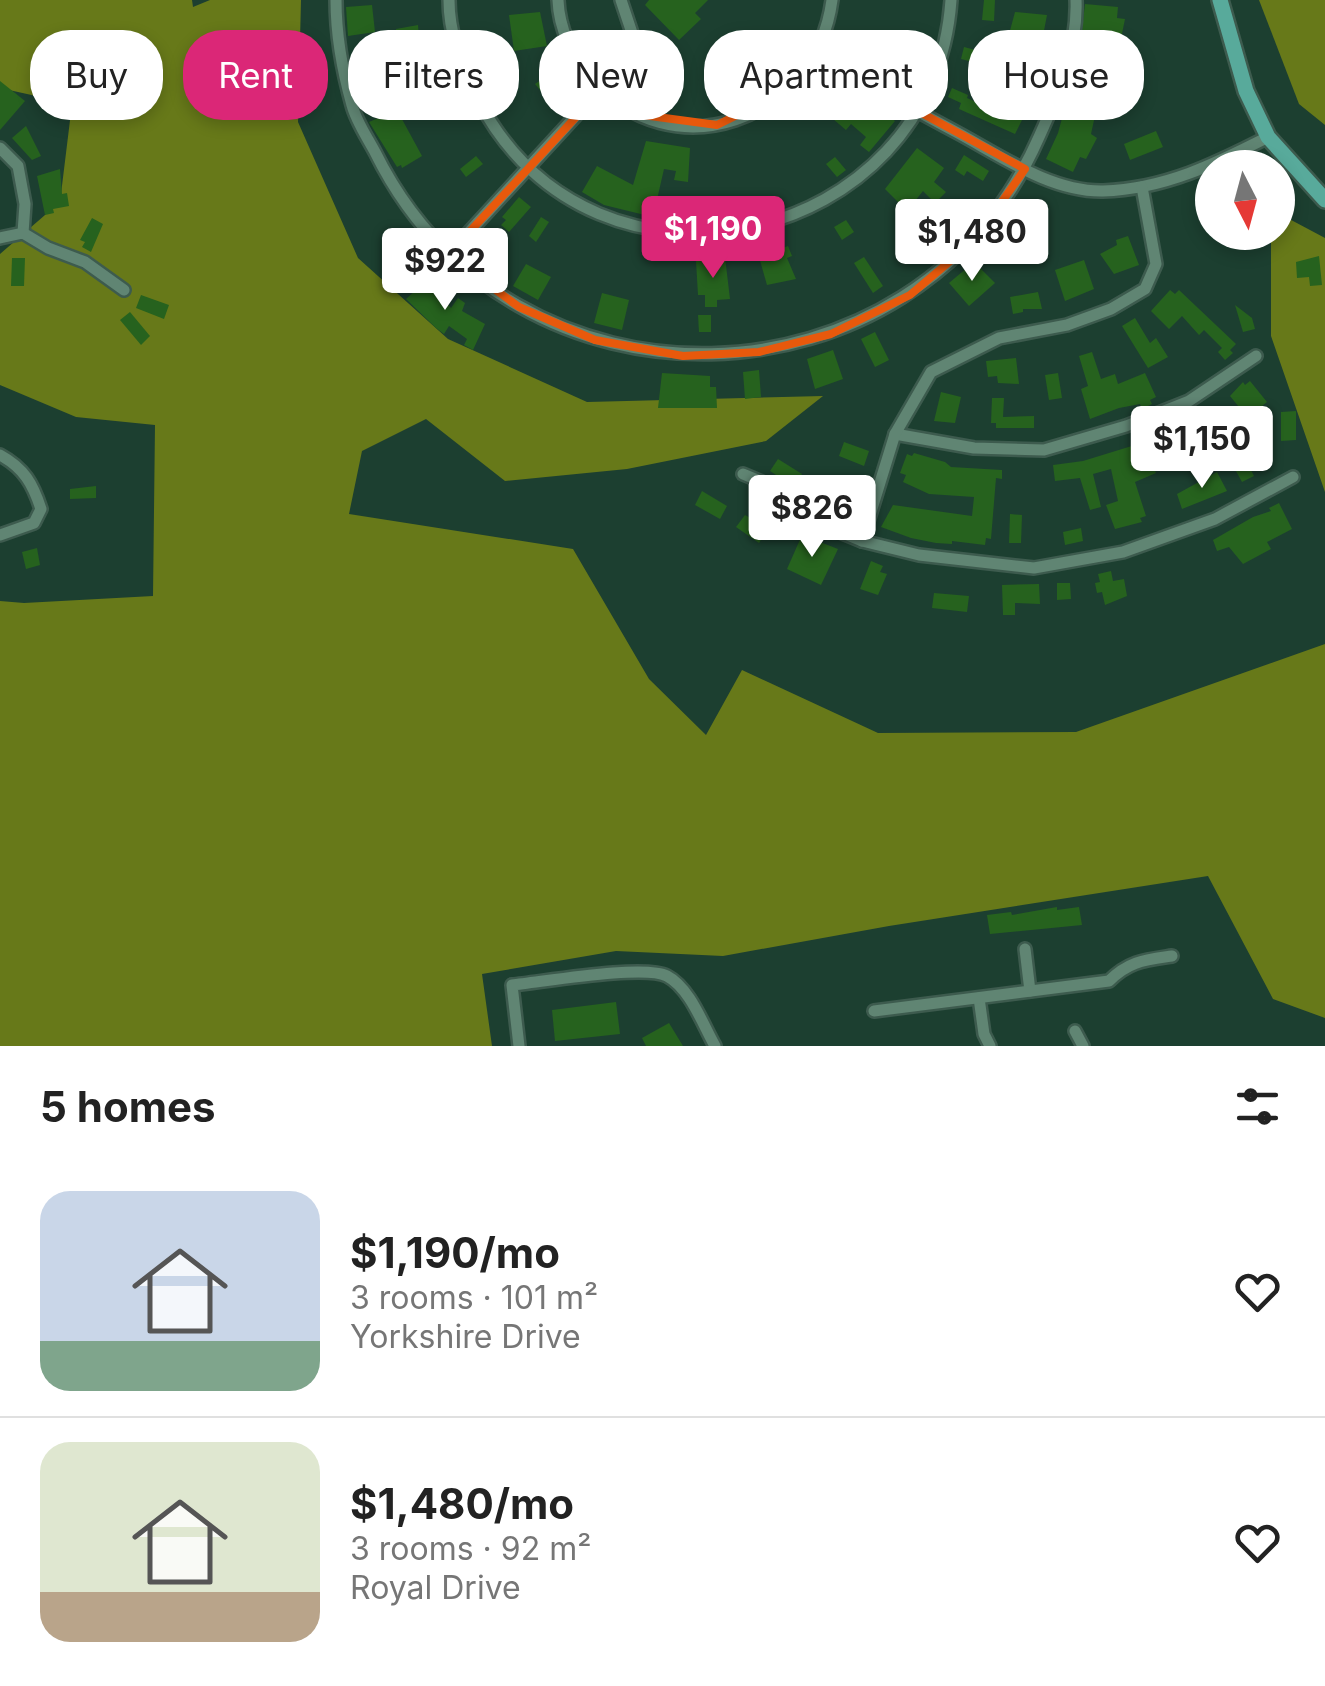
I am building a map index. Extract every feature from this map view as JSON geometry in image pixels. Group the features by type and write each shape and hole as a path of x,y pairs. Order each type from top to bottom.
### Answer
{"main road":[{"path":"1220,0 1246,91 1268,137 1325,200"}],"street":[{"path":"336,0 352,107 393,189 448,255 519,307 595,340 683,356 758,352 831,334 910,294 974,241 1026,169 1064,81 1076,0"},
{"path":"449,0 463,72 490,124 530,169 575,202 626,224 681,234 737,232 791,218 841,192 884,156 910,120"},
{"path":"558,0 564,30"},
{"path":"622,0 630,30"},
{"path":"826,30 832,0"},
{"path":"948,31 951,0"},
{"path":"448,255 574,120"},
{"path":"655,120 675,126 716,126 734,120"},
{"path":"934,120 1066,187 1100,191 1142,188 1196,174 1268,137"},
{"path":"0,148 18,166 25,204 23,232"},
{"path":"862,542 895,434 931,372 999,338 1067,325 1111,309 1145,289 1156,264 1142,188"},
{"path":"0,238 23,232 48,248 85,262 124,290"},
{"path":"895,434 974,448 1044,450 1126,426 1189,400 1256,356"},
{"path":"0,456 19,465 41,509 34,523 0,535"},
{"path":"742,474 762,482 811,520 862,542 919,555 1034,568 1123,552 1215,519 1293,477"},
{"path":"1025,949 1030,991"},
{"path":"874,1011 1109,981 1135,961 1172,956"},
{"path":"519,1046 512,986 634,972 666,975 685,992 715,1046"},
{"path":"979,998 984,1034 990,1046"},
{"path":"1075,1032 1084,1046"}],"highlighted area":[{"path":"816,56 1025,169 974,241 910,295 831,334 759,352 683,356 595,340 519,307 448,255 601,90 635,114 717,125 790,89"}],"green space":[{"path":"0,0 192,0 193,7 210,0 301,0 300,30 183,30 183,120 298,120 358,258 448,339 587,402 823,396 766,441 627,469 505,481 426,419 362,451 349,514 573,549 649,679 706,735 742,670 878,733 1076,732 1325,644 1325,1018 1273,999 1208,876 723,956 616,951 482,974 492,1046 0,1046 0,601 153,596 155,425 76,417 0,385 0,254 60,202 70,120 163,120 163,30 30,30 30,95 0,88"},
{"path":"1259,0 1325,0 1325,125 1299,104"},
{"path":"1295,222 1325,238 1325,492 1271,336 1271,250 1295,250"}],"building":[{"path":"649,0 708,0 695,13 701,19 684,35 684,30 669,30 645,5"},
{"path":"984,0 995,0 994,21 982,20"},
{"path":"1085,4 1118,7 1117,18 1125,19 1123,30 1082,30"},
{"path":"372,5 375,30 348,30 348,36 346,7"},
{"path":"540,12 544,30 539,30 539,47 519,50 519,30 511,30 509,15"},
{"path":"1015,12 1047,15 1044,30 1010,30"},
{"path":"418,25 418,30 396,30"},
{"path":"964,47 968,48 968,61 961,59"},
{"path":"0,81 25,101 0,130"},
{"path":"952,88 968,95 968,113 959,109 961,103 948,97"},
{"path":"402,120 422,156 397,167 369,122"},
{"path":"834,120 895,121 869,152 860,145 866,137 851,124 846,130"},
{"path":"984,120 1022,120 1015,134"},
{"path":"1062,120 1094,120 1091,134 1097,138 1086,159 1080,157 1073,172 1046,159"},
{"path":"26,126 41,156 32,160 12,138"},
{"path":"1156,131 1163,147 1130,160 1124,144"},
{"path":"646,141 690,148 688,182 674,180 676,171 664,169 653,217 604,205 582,192 597,166 633,185"},
{"path":"917,148 944,168 934,182 946,192 935,203 923,191 907,211 885,189"},
{"path":"964,155 989,171 983,181 967,171 964,176 955,170"},
{"path":"476,156 483,164 466,177 460,169"},
{"path":"835,157 846,170 837,177 826,164"},
{"path":"60,169 62,194 67,193 69,206 45,215 37,176"},
{"path":"519,197 531,207 509,232 501,225 506,220 502,217"},
{"path":"1012,212 1041,232 1029,235 1013,256 991,237"},
{"path":"541,217 549,222 536,242 529,236"},
{"path":"92,218 103,224 91,252 82,247 85,242 80,240"},
{"path":"846,220 854,232 842,240 834,227"},
{"path":"1128,236 1139,265 1114,274 1100,254 1117,245 1116,240"},
{"path":"788,246 792,256 787,258 796,279 767,285 759,257"},
{"path":"1319,256 1322,285 1310,286 1309,277 1297,278 1296,262"},
{"path":"725,257 730,299 717,300 717,307 705,307 705,295 698,295 696,261"},
{"path":"864,257 883,286 873,293 854,263"},
{"path":"12,258 25,258 24,286 11,286"},
{"path":"1084,260 1094,289 1065,301 1055,270"},
{"path":"974,262 995,283 969,306 949,283"},
{"path":"526,264 551,277 538,300 513,286"},
{"path":"431,276 440,286 435,290 451,308 458,298 465,303 462,311 485,324 473,350 464,345 467,339 449,326 444,334 406,299"},
{"path":"1170,290 1175,294 1179,290 1236,344 1230,350 1233,353 1225,360 1218,352 1222,348 1204,330 1199,335 1182,316 1169,329 1151,311"},
{"path":"1038,292 1042,309 1023,309 1013,314 1010,297"},
{"path":"602,293 629,300 622,330 594,323"},
{"path":"141,295 169,305 164,319 136,308"},
{"path":"1235,305 1252,318 1255,329 1243,332"},
{"path":"130,312 150,336 141,345 120,320"},
{"path":"698,315 711,315 711,332 699,332"},
{"path":"1135,318 1150,343 1156,338 1168,357 1148,368 1122,326"},
{"path":"875,332 889,360 875,367 861,339"},
{"path":"833,350 843,379 815,389 807,359"},
{"path":"1092,352 1101,379 1115,374 1118,384 1145,373 1156,397 1150,400 1152,404 1142,409 1140,404 1119,408 1090,419 1081,389 1088,386 1079,356"},
{"path":"1016,358 1019,384 998,383 997,376 988,377 986,361"},
{"path":"759,370 761,397 745,399 743,372"},
{"path":"662,373 710,376 710,387 716,387 717,408 658,408"},
{"path":"1058,373 1062,398 1049,400 1045,375"},
{"path":"1250,381 1267,402 1252,414 1247,408 1243,412 1230,396 1243,382 1245,385"},
{"path":"941,392 961,397 955,423 934,421"},
{"path":"992,398 1004,398 1003,417 1034,416 1034,428 996,428 996,423 991,423"},
{"path":"1296,411 1296,440 1281,441 1281,412"},
{"path":"1148,441 1157,462 1152,464 1156,473 1135,482 1146,516 1140,518 1142,522 1115,529 1106,505 1118,501 1111,469 1093,474 1101,507 1090,510 1080,478 1055,481 1053,465 1083,461"},
{"path":"844,442 869,451 864,466 839,456"},
{"path":"1236,445 1254,468 1254,476 1242,482 1225,451"},
{"path":"907,454 951,467 1002,470 1002,479 996,478 991,539 986,538 985,545 936,543 881,527 893,505 972,516 974,497 929,494 903,482 906,475 900,473"},
{"path":"778,459 802,474 794,487 770,471"},
{"path":"1217,472 1227,491 1182,509 1177,494"},
{"path":"835,476 858,489 847,513 824,503"},
{"path":"96,486 96,498 70,499 70,489"},
{"path":"702,491 727,506 720,519 695,505"},
{"path":"1279,503 1292,529 1267,542 1271,549 1243,564 1229,547 1217,551 1213,540 1271,511 1269,508"},
{"path":"755,514 767,530 759,543 736,527 745,515 752,519"},
{"path":"1010,514 1022,515 1021,543 1009,543"},
{"path":"1081,528 1083,541 1065,545 1063,532"},
{"path":"802,535 838,549 821,585 787,569"},
{"path":"37,548 40,565 26,569 22,552"},
{"path":"871,561 883,566 880,572 887,574 878,595 860,589"},
{"path":"1111,571 1113,581 1124,579 1127,596 1105,605 1095,583 1100,582 1098,574"},
{"path":"1057,583 1070,583 1071,599 1057,600"},
{"path":"1039,584 1040,604 1015,603 1015,615 1003,615 1002,585"},
{"path":"934,593 969,596 967,612 932,608"},
{"path":"1079,907 1082,925 990,934 987,915"},
{"path":"616,1002 620,1034 555,1041 552,1010"},
{"path":"669,1023 683,1046 646,1046 642,1038"}]}
